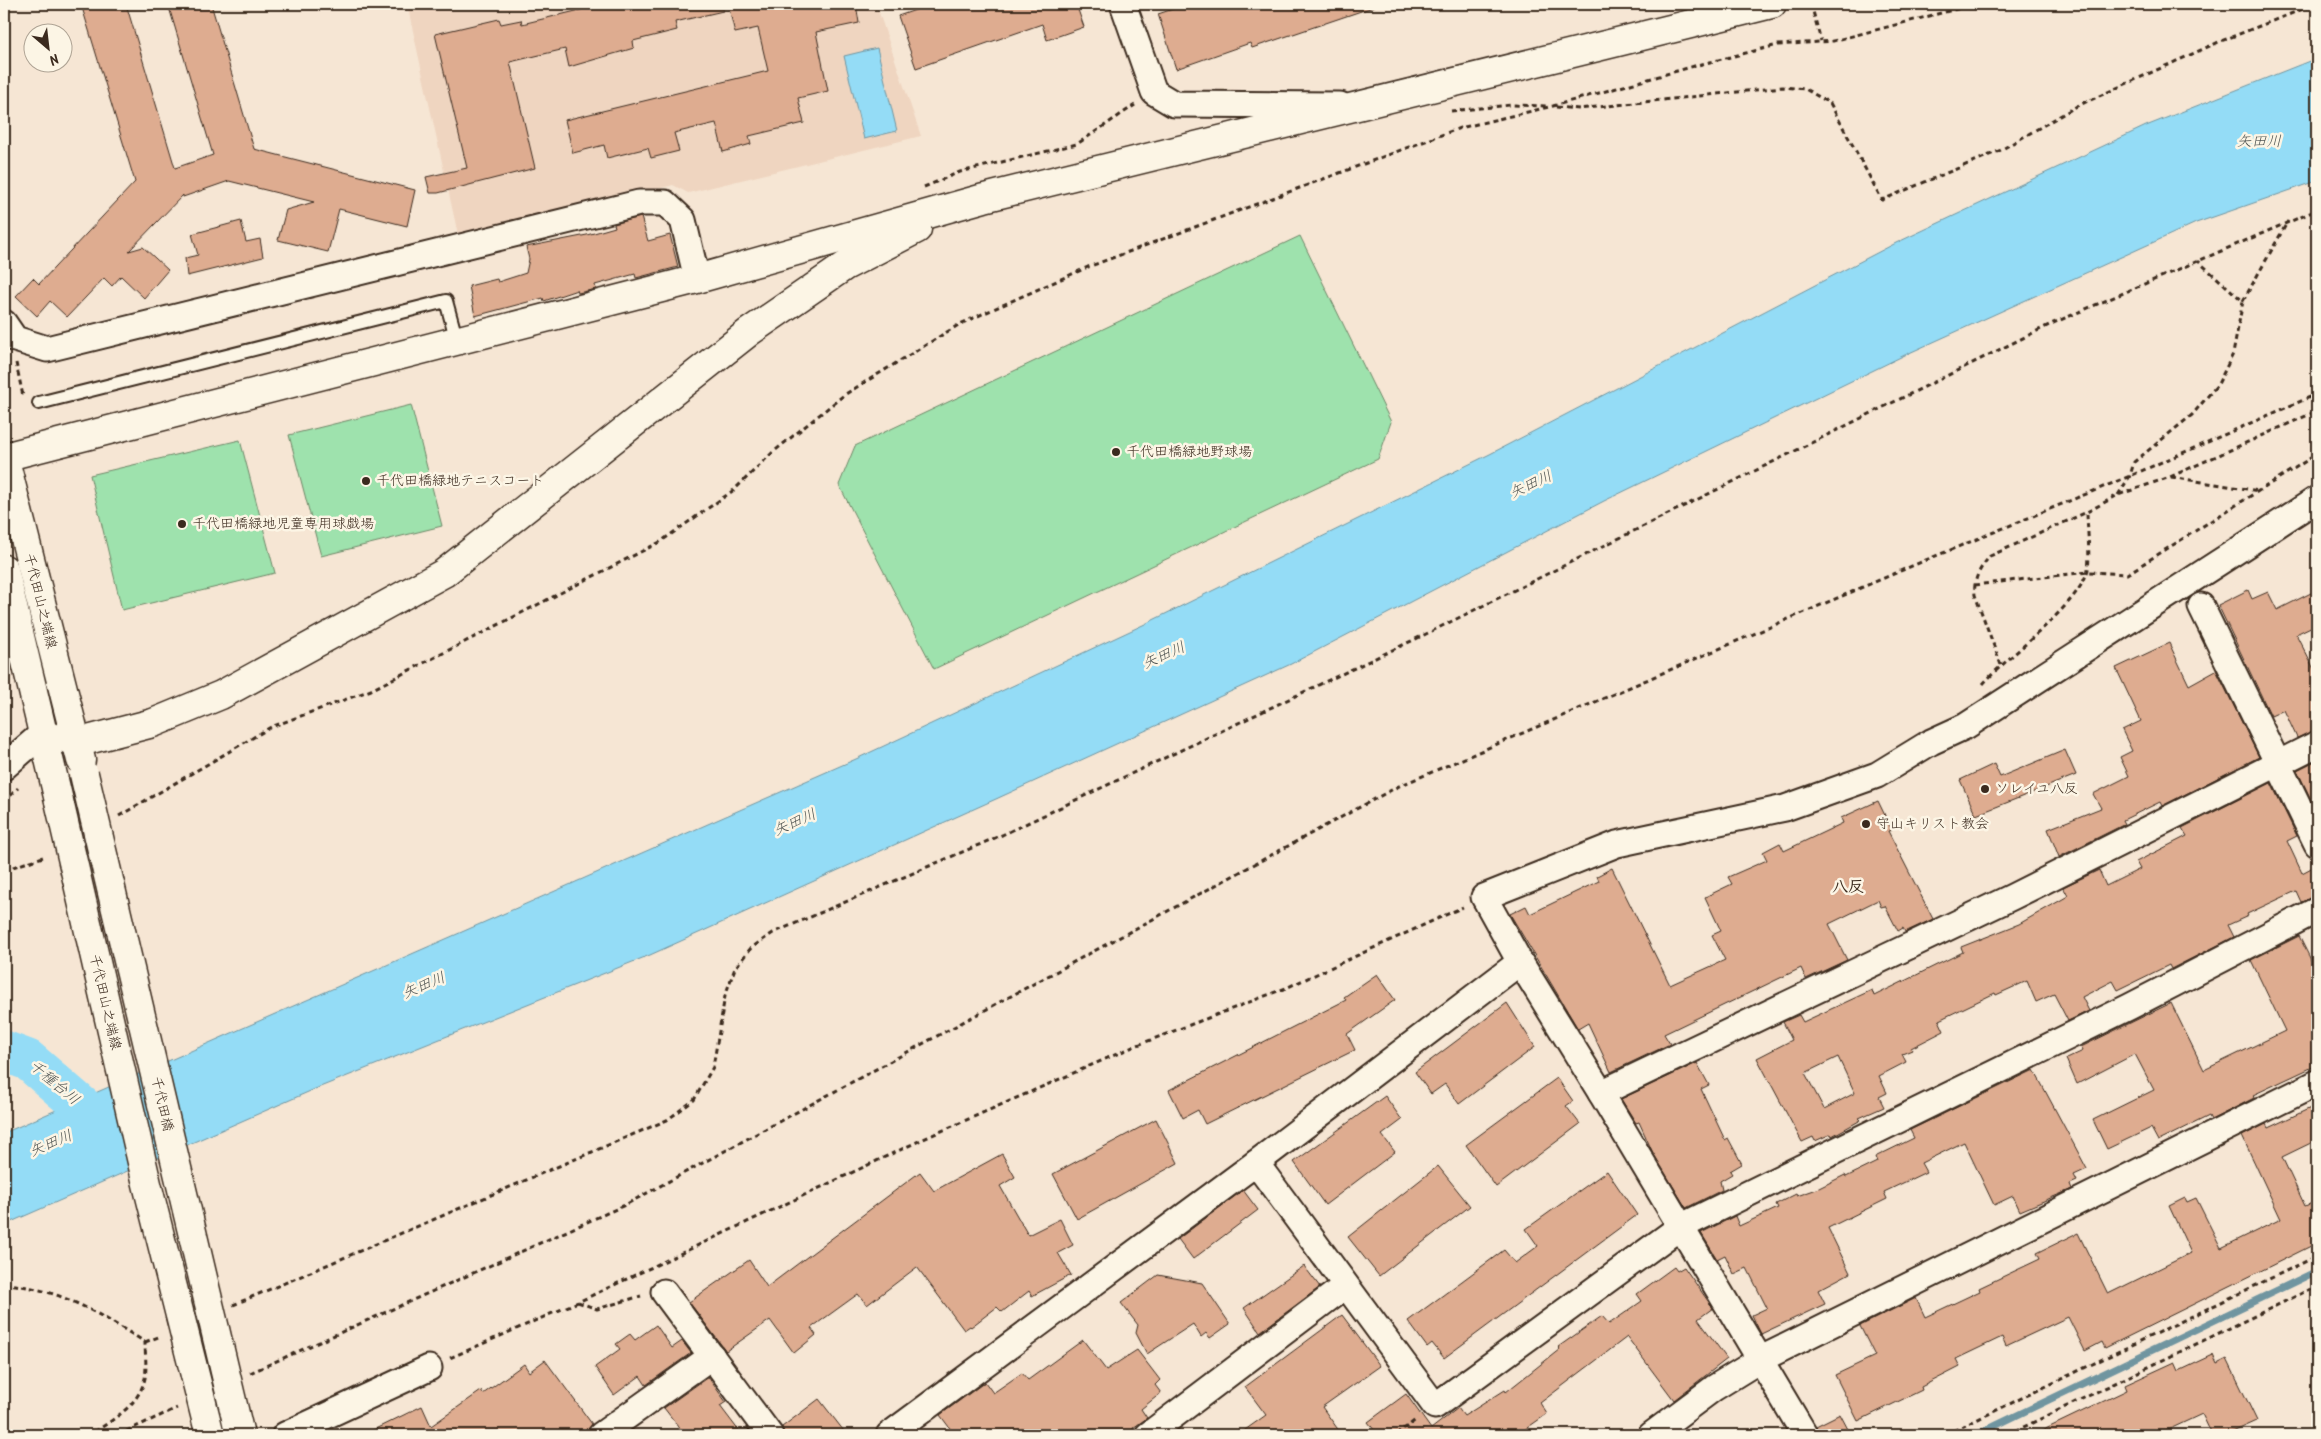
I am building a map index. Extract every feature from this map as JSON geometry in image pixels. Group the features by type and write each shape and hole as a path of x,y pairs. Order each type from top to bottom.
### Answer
{"street":[{"path":"1123,4 1154,92 1174,104 1358,105"},
{"path":"4,457 698,279 984,198 1772,4"},
{"path":"4,767 44,733 76,743 153,722 220,694 444,573 749,332 845,266 913,230 984,198"},
{"path":"10,342 46,349 639,203 665,203 683,220 698,279"},
{"path":"819,245 831,247 838,253 839,263 831,277"},
{"name":"千代田山之端線","path":"4,457 84,774"},
{"path":"1805,1435 1601,1093 1520,962 1484,896 1617,844 1784,808 1877,775 1931,742 1966,726 2317,499"},
{"name":"千代田山之端線","path":"4,569 44,733 147,1184 210,1435"},
{"path":"2201,606 2317,844"},
{"path":"1601,1093 2012,897 2317,744"},
{"name":"千代田橋","path":"84,774 240,1435"},
{"path":"1256,1163 1435,1406 1680,1227 2129,1007 2317,910"},
{"path":"889,1435 1256,1163 1520,962"},
{"path":"1651,1435 1714,1388 1761,1360 2317,1083"},
{"path":"1148,1435 1345,1286"},
{"path":"664,1292 770,1435"},
{"path":"601,1435 712,1356"},
{"path":"285,1435 429,1368"}],"lane":[{"path":"39,403 446,301 457,341"}],"path":[{"path":"1812,4 1821,40"},
{"path":"112,820 270,727 371,690 660,542 734,490 772,453 844,395 960,324 1088,267 1450,132 1552,106 1698,64 1778,45 1821,40 1833,41 1976,4"},
{"path":"1449,111 1512,105 1579,109 1783,87 1805,89 1830,103 1882,200 1999,151 2077,106 2222,41 2316,4"},
{"path":"915,190 960,172 1077,144 1154,92"},
{"path":"228,1307 667,1120 694,1100 713,1066 725,996 735,968 751,948 773,933 1047,814 1560,570 2051,324 2317,210"},
{"path":"2118,495 2130,476 2134,462 2192,415 2218,384 2233,354 2243,301 2288,221"},
{"path":"2198,261 2243,301"},
{"path":"10,342 24,399"},
{"path":"247,1375 625,1205 1398,787 1926,560 2130,476 2317,394"},
{"path":"2087,512 2088,572 2067,605 2001,665 1975,596 1974,585 1980,567 1990,556 2087,512 2118,495 2170,476 2317,411"},
{"path":"1974,585 2088,572 2127,574 2317,454"},
{"path":"2170,476 2260,491"},
{"path":"4,870 52,854"},
{"path":"429,1368 578,1302 921,1140 1135,1046 1286,988 1484,896"},
{"path":"1945,1435 2317,1256"},
{"path":"4,1284 24,1285 71,1299 145,1342"},
{"path":"2008,1435 2317,1286"},
{"path":"578,1302 597,1309 626,1299 664,1292"},
{"path":"145,1342 164,1335"},
{"path":"90,1435 123,1413 138,1395 145,1377 145,1342"},
{"path":"118,1435 178,1407"}],"shaded area":[{"path":"407,4 876,4 921,136 688,193 673,185 459,239"}],"green space":[{"name":"千代田橋緑地野球場","path":"1300,236 1391,422 1378,459 934,669 839,485 855,446"},
{"name":"千代田橋緑地テニスコート","path":"411,405 442,526 321,556 289,435"},
{"name":"千代田橋緑地児童専用球戯場","path":"240,440 275,573 122,610 90,475"}],"water":[{"path":"877,48 897,131 864,139 844,56"},
{"name":"矢田川","path":"2317,58 2317,181 2196,223 1907,354 1604,501 1291,664 996,799 650,955 315,1089 4,1225 4,1133 856,759 1145,624 1490,454 1896,243 2146,126"}],"building":[{"path":"81,4 126,4 175,168 213,155 168,4 211,4 254,149 415,190 407,226 339,209 328,252 278,240 286,210 314,202 229,181 183,197 183,195 129,251 143,247 168,270 144,298 121,276 112,286 104,278 67,317 50,301 37,316 16,296 33,278 39,284 135,182"},
{"path":"605,4 722,4 723,11 675,22 677,30 633,41 634,48 569,67 565,49 510,62 535,168 438,193 430,193 426,177 467,168 435,34 499,19 501,24 521,20 522,24"},
{"path":"728,4 856,4 859,23 816,32 828,91 798,98 804,123 749,136 751,144 723,152 716,123 674,133 679,151 651,158 648,148 607,158 604,145 573,153 565,120 768,71 758,28 735,33"},
{"path":"933,4 1076,4 1084,27 1047,40 1042,24 916,68 898,16"},
{"path":"1188,4 1372,4 1373,7 1252,48 1250,43 1176,69 1158,14"},
{"path":"641,217 648,241 670,235 678,267 636,278 635,274 595,285 596,289 578,293 577,290 544,301 543,298 475,316 469,286 497,279 498,282 526,273 529,259 526,247 587,235 615,227 614,224"},
{"path":"241,221 246,242 260,239 263,257 187,276 185,258 198,255 192,234"},
{"path":"2248,590 2252,599 2268,592 2277,610 2317,590 2317,624 2296,634 2317,675 2317,730 2297,738 2284,710 2271,716 2218,605"},
{"path":"2169,643 2189,685 2216,670 2259,757 2162,806 2160,802 2123,820 2125,824 2059,857 2048,829 2101,808 2093,794 2129,776 2120,757 2132,751 2122,730 2141,721 2116,668"},
{"path":"2065,750 2076,775 1976,815 1960,780 1994,764 2000,777"},
{"path":"2317,760 2317,812 2297,770"},
{"path":"2271,783 2297,836 2287,841 2302,873 2317,865 2317,896 2301,902 2296,891 2228,925 2234,937 2171,969 2169,965 2118,990 2113,981 2082,997 2089,1011 2068,1021 2054,994 2036,1002 2027,981 1996,995 1995,993 1939,1020 1944,1031 1902,1054 1906,1062 1879,1076 1887,1093 1879,1097 1884,1107 1859,1118 1861,1120 1832,1136 1831,1134 1815,1141 1813,1137 1802,1142 1757,1058 1792,1040 1783,1022 1799,1015 1803,1022 1872,990 1874,996 1963,952 1961,947 2019,924 2068,896 2063,887 2099,870 2106,886 2140,869 2136,862 2187,836 2182,828","holes":["1838,1057 1855,1093 1824,1109 1805,1073"]},
{"path":"1878,801 1892,830 1888,831 1933,919 1905,932 1903,928 1898,931 1885,906 1881,907 1878,900 1829,924 1847,960 1806,979 1801,968 1664,1034 1670,1044 1611,1072 1588,1023 1578,1029 1510,914 1526,906 1530,914 1599,881 1597,876 1612,868 1670,985 1725,960 1712,935 1721,931 1705,897 1732,884 1728,877 1767,860 1763,852 1780,843 1784,851 1843,823 1841,818"},
{"path":"2299,936 2314,966 2312,967 2317,979 2317,1065 2253,1095 2254,1098 2211,1120 2209,1116 2158,1141 2151,1128 2107,1149 2093,1120 2154,1090 2135,1054 2077,1084 2066,1059 2083,1051 2081,1047 2171,1003 2204,1070 2285,1031 2251,960"},
{"path":"1377,974 1395,1000 1347,1034 1355,1050 1205,1124 1198,1110 1183,1118 1169,1090 1346,1000 1344,997"},
{"path":"1507,1003 1535,1047 1459,1104 1445,1084 1431,1094 1415,1072"},
{"path":"1697,1063 1709,1085 1701,1089 1725,1140 1728,1138 1742,1164 1730,1171 1732,1174 1720,1181 1722,1190 1686,1208 1653,1153 1639,1122 1636,1123 1621,1099"},
{"path":"2034,1070 2087,1169 2074,1175 2077,1181 2070,1184 2072,1189 2020,1211 2013,1196 1994,1205 1964,1142 1921,1163 1926,1172 1884,1192 1887,1199 1828,1228 1850,1273 1818,1290 1825,1304 1761,1334 1752,1315 1767,1308 1747,1268 1734,1274 1725,1255 1717,1259 1701,1233 1735,1216 1739,1226 1778,1208 1776,1204 1796,1194 1797,1196 1817,1189 1877,1162 1875,1157 1914,1138 1910,1130"},
{"path":"1557,1078 1573,1101 1566,1106 1580,1124 1496,1187 1466,1145"},
{"path":"1385,1096 1402,1120 1382,1135 1395,1152 1325,1205 1294,1162"},
{"path":"2317,1105 2317,1140 2282,1157 2305,1206 2317,1201 2317,1243 2105,1348 2102,1342 2085,1351 2068,1317 2006,1346 2002,1337 1956,1359 1960,1367 1921,1387 1922,1390 1858,1421 1835,1375 1875,1356 1860,1326 1916,1298 1925,1317 1980,1291 1979,1288 2040,1259 2037,1253 2078,1233 2108,1294 2191,1253 2169,1206 2185,1198 2187,1202 2196,1198 2221,1248 2281,1219 2242,1136 2266,1124 2268,1128"},
{"path":"1156,1119 1178,1163 1077,1219 1053,1174"},
{"path":"1002,1154 1015,1177 1000,1186 1028,1235 1060,1219 1073,1245 1058,1253 1071,1275 1032,1296 1029,1291 1002,1312 997,1307 971,1327 964,1330 917,1267 867,1305 858,1294 811,1328 816,1335 794,1353 770,1320 726,1351 689,1302 749,1260 767,1287 920,1172 934,1191"},
{"path":"1438,1166 1470,1206 1379,1276 1348,1237"},
{"path":"1607,1171 1637,1215 1444,1358 1432,1343 1427,1347 1408,1321 1504,1250 1515,1263 1538,1246 1526,1229"},
{"path":"1243,1190 1258,1210 1193,1259 1178,1239"},
{"path":"1304,1266 1320,1287 1260,1332 1244,1308"},
{"path":"1674,1267 1677,1271 1684,1267 1713,1308 1698,1319 1727,1359 1674,1400 1627,1337 1540,1403 1547,1414 1517,1435 1378,1435 1368,1422 1406,1394 1431,1429 1458,1408 1464,1416 1505,1390 1506,1392 1560,1349 1558,1347 1602,1316 1609,1324 1642,1301 1637,1294"},
{"path":"1158,1275 1202,1283 1230,1324 1210,1338 1206,1333 1201,1337 1193,1324 1147,1354 1136,1333 1138,1325 1121,1303"},
{"path":"1342,1315 1380,1366 1322,1407 1342,1435 1238,1435 1266,1415 1245,1387"},
{"path":"656,1325 672,1348 682,1341 691,1353 646,1385 640,1376 614,1395 595,1367 620,1349 616,1344 630,1334 635,1340"},
{"path":"1083,1340 1106,1370 1137,1350 1160,1380 1155,1385 1161,1393 1141,1409 1147,1418 1133,1428 1134,1435 955,1435 940,1415 985,1382 993,1393 1022,1373 1028,1380"},
{"path":"2213,1355 2217,1364 2227,1359 2257,1421 2226,1435 2212,1435 2202,1414 2157,1435 2033,1435 2127,1390 2125,1385 2175,1362 2179,1371"},
{"path":"545,1360 592,1424 587,1435 363,1435 422,1406 431,1426 481,1391 483,1394 524,1364 529,1372"},
{"path":"708,1377 726,1402 720,1406 742,1435 685,1435 664,1408"},
{"path":"819,1399 847,1435 784,1435 782,1427"},
{"path":"1840,1414 1851,1435 1819,1435 1816,1426"}],"waterway":[{"name":"千種台川","path":"4,1051 28,1060 100,1122"},
{"path":"1976,1435 2317,1271"}],"place":[{"name":"千代田橋緑地野球場","path":"1116,452"},
{"name":"千代田橋緑地テニスコート","path":"366,481"},
{"name":"千代田橋緑地児童専用球戯場","path":"182,524"},
{"name":"ソレイユ八反","path":"1985,789"},
{"name":"守山キリスト教会","path":"1866,824"}],"district":[{"name":"八反","path":"1848,887"}]}
